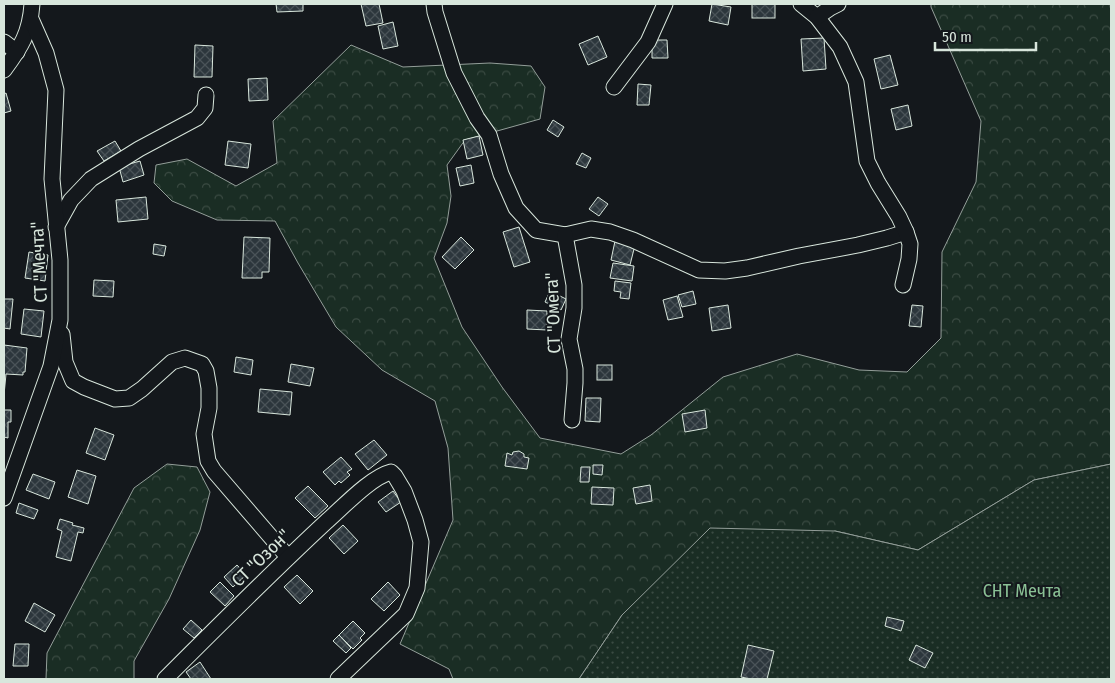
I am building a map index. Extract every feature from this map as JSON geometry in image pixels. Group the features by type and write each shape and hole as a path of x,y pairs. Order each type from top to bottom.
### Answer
{"street":[{"path":"4,70 26,37 31,20 32,4"},
{"path":"434,4 454,73 488,135 501,174 516,208 536,230 565,235 591,229 610,232 634,240 699,270 725,271 858,245 906,232"},
{"path":"614,87 648,42 664,4"},
{"path":"801,4 817,17 840,48 856,82 867,160 878,184 899,218 910,244 903,286"},
{"path":"817,17 838,4"},
{"name":"СТ \"Мечта\"","path":"4,498 50,366 60,320 60,272 52,179 56,90 46,53 31,20"},
{"path":"4,42 17,52"},
{"path":"56,227 70,200 91,179 139,148 197,118 205,108 206,95"},
{"name":"СТ \"Омега\"","path":"565,235 574,285 574,308 569,339 575,369 572,420"},
{"path":"60,320 65,362 74,381 84,387 116,399 129,398 172,362 185,358 202,364 206,371 209,388 209,408 204,434 208,461 214,471 288,557"},
{"name":"СТ \"Озон\"","path":"165,679 288,557 372,481 391,472 404,491 421,542 417,588 406,614 338,679"}],"green space":[{"path":"931,4 1111,4 1111,464 1034,480 918,550 835,531 622,615 579,679 453,679 449,669 400,644 453,520 448,448 435,401 382,370 336,327 275,221 217,220 172,201 154,183 156,165 187,159 236,186 277,163 273,121 351,45 403,67 490,63 531,66 545,87 540,119 465,140 447,165 451,196 447,223 434,258 462,327 502,387 540,438 621,454 651,435 723,377 797,354 859,370 907,372 941,338 942,252 976,182 981,121"},
{"path":"167,464 197,467 210,492 200,530 169,599 134,661 134,679 46,679 47,653 134,488"},
{"name":"СНТ Мечта","path":"1111,464 1111,679 579,679 622,615 710,528 835,531 918,550 1034,480"}],"building":[{"path":"276,4 303,4 303,11 277,12"},
{"path":"361,4 379,4 383,23 366,26"},
{"path":"712,4 731,7 728,25 709,21"},
{"path":"752,4 775,4 775,18 752,18"},
{"path":"393,22 398,46 383,49 378,26"},
{"path":"598,36 607,57 588,65 579,44"},
{"path":"824,38 826,69 803,71 801,39"},
{"path":"652,40 667,40 668,58 652,58"},
{"path":"195,45 213,46 212,77 194,77"},
{"path":"890,55 898,85 881,89 874,59"},
{"path":"267,78 268,100 249,101 248,79"},
{"path":"638,84 651,85 649,105 637,105"},
{"path":"6,93 11,111 4,113 4,94"},
{"path":"908,105 912,126 896,130 891,109"},
{"path":"553,120 564,127 558,137 547,130"},
{"path":"479,136 483,155 467,159 463,140"},
{"path":"115,141 121,151 104,161 97,151"},
{"path":"228,141 251,144 248,168 225,165"},
{"path":"582,153 591,158 586,168 576,164"},
{"path":"140,161 144,175 123,182 119,167"},
{"path":"471,165 474,183 460,186 456,168"},
{"path":"146,197 148,219 118,222 116,200"},
{"path":"598,197 608,204 599,216 589,209"},
{"path":"519,227 530,262 514,267 503,232"},
{"path":"244,237 270,238 269,272 262,272 262,278 242,278"},
{"path":"461,237 474,250 455,269 442,257"},
{"path":"615,241 635,245 630,265 611,260"},
{"path":"154,244 166,246 164,256 153,254"},
{"path":"29,252 48,255 45,281 25,278"},
{"path":"613,263 634,266 632,281 610,278"},
{"path":"94,280 114,281 113,297 93,296"},
{"path":"615,281 631,283 629,299 620,298 621,292 614,291"},
{"path":"550,291 566,299 561,310 545,302"},
{"path":"693,291 696,304 682,307 678,295"},
{"path":"677,296 683,317 668,320 663,300"},
{"path":"4,299 13,299 10,329 4,328"},
{"path":"728,305 731,328 712,331 709,308"},
{"path":"912,305 923,306 921,327 909,326"},
{"path":"24,309 44,311 41,337 21,334"},
{"path":"527,310 547,311 547,330 527,329"},
{"path":"4,345 27,348 25,372 23,372 23,375 6,374 4,395"},
{"path":"236,357 253,360 251,375 234,372"},
{"path":"291,364 314,368 310,386 288,382"},
{"path":"597,365 612,365 612,380 597,380"},
{"path":"260,389 292,392 290,415 258,412"},
{"path":"586,398 601,398 600,422 585,421"},
{"path":"4,410 11,410 11,422 8,422 8,438 4,437"},
{"path":"705,410 707,428 685,432 682,414"},
{"path":"95,428 114,435 105,460 86,453"},
{"path":"374,440 387,455 368,470 355,454"},
{"path":"519,451 524,454 524,457 529,458 527,469 505,466 507,453 512,455 513,452"},
{"path":"341,457 352,469 347,472 350,475 341,483 339,481 335,485 323,472"},
{"path":"593,465 603,465 602,475 593,474"},
{"path":"581,467 590,467 589,482 580,482"},
{"path":"77,470 96,476 88,504 68,497"},
{"path":"33,474 55,482 49,499 26,490"},
{"path":"650,485 652,501 636,504 633,488"},
{"path":"308,486 328,506 315,518 295,498"},
{"path":"592,487 614,488 613,505 591,504"},
{"path":"393,491 401,502 386,512 378,502"},
{"path":"19,503 38,510 34,519 16,513"},
{"path":"60,519 84,528 83,533 78,532 71,561 56,557 62,531 57,529"},
{"path":"343,525 358,541 344,554 329,538"},
{"path":"237,565 246,575 233,587 224,577"},
{"path":"297,575 313,591 300,604 284,587"},
{"path":"220,582 234,596 225,606 210,592"},
{"path":"388,582 400,595 384,611 371,599"},
{"path":"34,603 55,615 45,632 25,621"},
{"path":"887,617 904,621 901,631 885,626"},
{"path":"191,620 202,630 194,638 183,629"},
{"path":"353,621 365,633 360,638 362,640 353,649 339,635"},
{"path":"339,635 351,648 346,653 333,641"},
{"path":"15,644 29,644 28,666 13,666"},
{"path":"748,645 774,651 767,679 741,677"},
{"path":"916,645 933,653 925,668 909,660"},
{"path":"200,662 211,679 191,679 186,672"}]}
